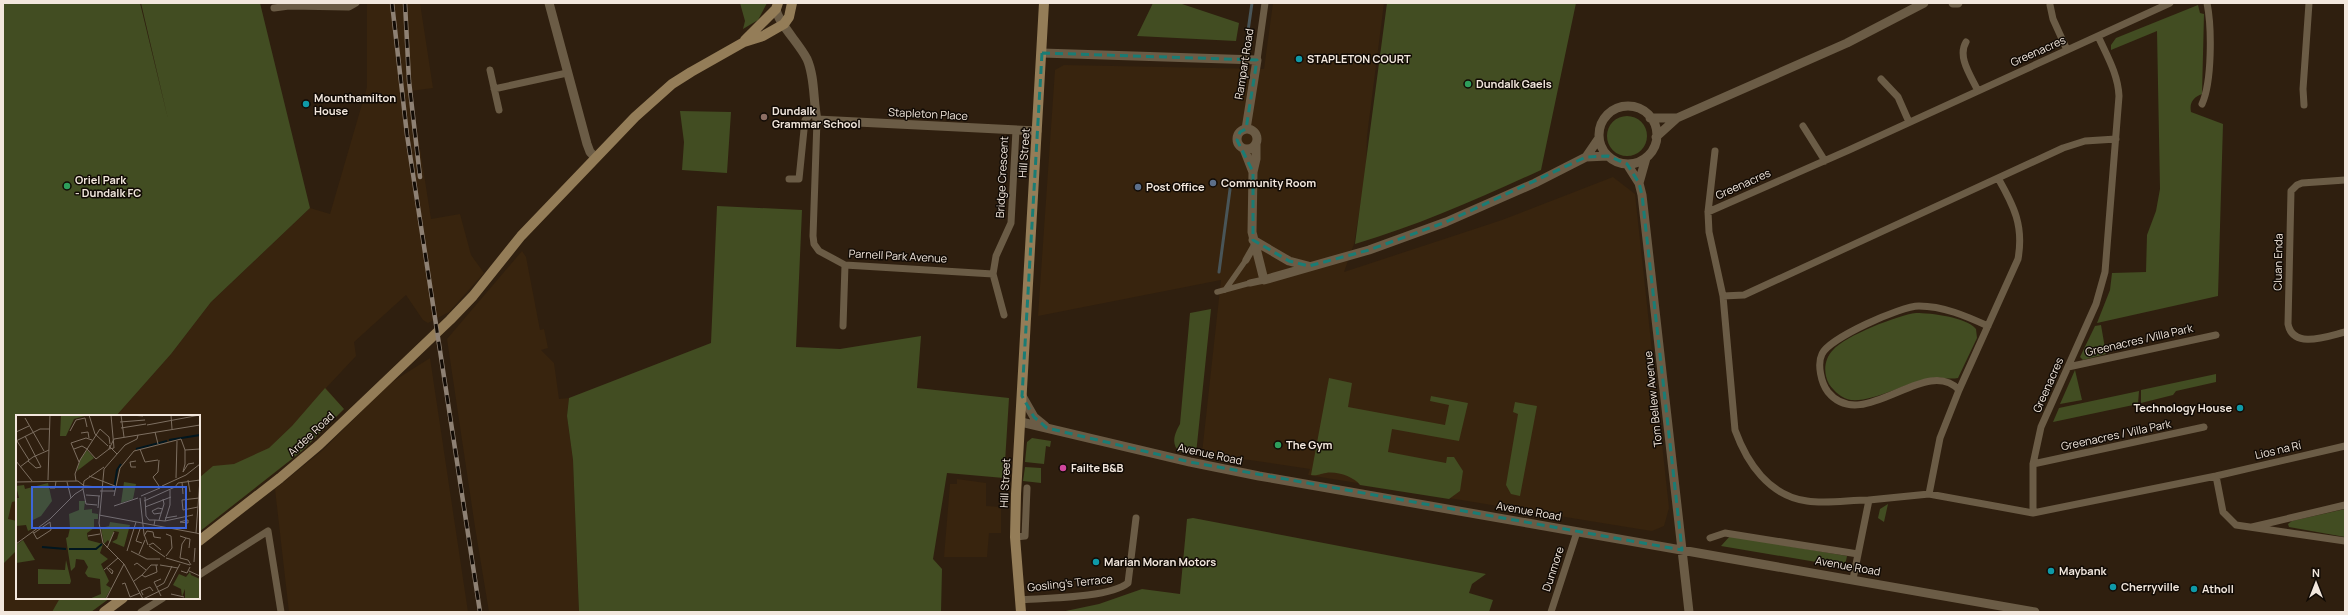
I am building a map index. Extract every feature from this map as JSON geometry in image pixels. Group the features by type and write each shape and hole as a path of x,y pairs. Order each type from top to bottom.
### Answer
{"main road":[{"path":"744,42 763,36 784,24 789,17 792,3"},
{"name":"Hill Street","path":"1020,612 1015,536 1016,494 1021,422 1025,304 1044,3"},
{"path":"744,42 777,6"},
{"name":"Ardee Road","path":"200,539 280,478 319,445 450,320 473,296 522,236 635,117 672,84 744,42"},
{"path":"104,612 122,599"}],"street":[{"path":"274,8 290,6 349,7 356,3"},
{"path":"549,3 587,144 590,152 596,158"},
{"name":"Rampart Road","path":"1246,129 1265,3"},
{"path":"1656,137 1677,118 1847,43 1919,3 1924,3"},
{"path":"1953,3 1958,3"},
{"name":"Greenacres","path":"2170,3 2156,6 2098,36 1825,161 1708,212 1709,232 1723,296 1734,430 1742,450 1753,469 1766,481 1793,498 1808,501 1869,500 1929,494 2033,513 2216,476"},
{"path":"2202,104 2207,92 2209,73 2210,15 2207,3"},
{"path":"2304,106 2302,89 2309,3"},
{"path":"2050,5 2053,19 2067,50"},
{"path":"777,6 777,18 784,24 796,40 807,60 812,75 817,120"},
{"name":"Greenacres","path":"2033,513 2033,464 2041,427 2096,304 2105,272 2118,114 2118,83 2098,36"},
{"path":"1966,42 1962,48 1963,58 1978,90"},
{"path":"1042,53 1257,60"},
{"path":"490,70 499,110"},
{"path":"494,89 567,73"},
{"path":"1881,79 1898,97 1909,122"},
{"path":"1619,108 1634,108 1650,118 1656,128 1656,137 1654,148 1646,158 1639,162 1627,164 1617,162 1608,156 1602,148 1600,138 1603,122 1610,113 1619,108"},
{"path":"789,179 799,179 805,120 815,110"},
{"path":"1650,118 1677,118"},
{"name":"Stapleton Place","path":"817,120 1037,131"},
{"name":"Parnell Park Avenue","path":"817,120 814,244 819,251 845,265 993,274"},
{"path":"1803,126 1825,161"},
{"path":"1253,172 1244,149 1237,143 1237,137 1240,132 1246,129 1255,133 1256,159 1253,172 1251,222 1254,243 1264,280"},
{"name":"Bridge Crescent","path":"1004,315 993,274 996,256 1011,223 1016,130"},
{"path":"1586,157 1600,138"},
{"path":"1723,296 1744,294 2050,154 2085,141 2116,139"},
{"path":"1244,149 1253,147 1256,144"},
{"path":"1708,212 1715,151"},
{"path":"1217,292 1369,250 1446,222 1535,183 1586,157 1608,156"},
{"name":"Tom Bellew Avenue","path":"1646,158 1639,183 1688,612"},
{"name":"Tom Bellew Avenue","path":"1627,164 1639,183"},
{"path":"1929,494 1940,438 1959,390 2018,259 2021,241 2016,214 1998,178"},
{"name":"Cluan Enda","path":"2345,180 2302,183 2297,185 2291,191 2288,324 2289,330 2296,337 2307,340 2345,332"},
{"path":"1254,243 1289,261 1309,266"},
{"path":"1225,290 1246,260 1254,243"},
{"path":"843,326 845,265"},
{"path":"1959,390 1954,384 1934,381 1865,404 1852,406 1841,403 1824,386 1821,369 1822,354 1827,347 1862,326 1904,308 1916,306 1939,308 1965,316 1988,326"},
{"name":"Greenacres /Villa Park","path":"2068,368 2216,335"},
{"path":"1022,396 1034,417 1047,428"},
{"name":"Avenue Road","path":"1021,422 1190,462 1577,532 2035,612"},
{"name":"Greenacres / Villa Park","path":"2033,464 2204,427"},
{"name":"Lios na Rí","path":"2216,476 2345,446"},
{"path":"2216,476 2223,512 2236,525 2247,528 2345,541"},
{"path":"1015,536 1025,536 1027,488"},
{"path":"1853,579 1869,500"},
{"path":"2247,528 2345,505"},
{"name":"Gosling's Terrace","path":"1019,600 1077,596 1120,589 1128,583 1136,518"},
{"path":"200,574 268,531 281,612"},
{"name":"Dunmore","path":"1551,612 1577,532"},
{"path":"1710,538 1725,533 1858,554"},
{"path":"141,612 160,599"}],"highlighted area":[{"path":"1042,53 1257,60 1246,129 1240,132 1237,140 1253,172 1253,240 1289,261 1309,266 1369,250 1446,222 1586,157 1608,156 1627,164 1639,183 1642,195 1682,550 1190,462 1047,428 1034,417 1022,396"}],"shaded area":[{"path":"367,3 420,3 433,88 411,91 431,219 460,214 471,255 484,273 449,312 428,323 423,320 406,295 354,342 356,356 326,388 344,409 302,451 200,531 200,415 117,415 171,354 211,302 310,208 330,214 367,87"},
{"path":"1273,3 1384,3 1367,136 1366,171 1354,244 1344,272 1502,220 1613,177 1635,194 1669,508 1664,526 1652,531 1639,529 1308,475 1310,469 1202,453 1221,280 1038,316 1055,70 1064,65 1264,69"},
{"path":"522,251 526,257 540,330 544,329 548,348 541,350 554,363 559,399 569,398 567,416 573,460 579,612 489,612 475,527 447,339"},
{"path":"430,358 468,612 289,612 275,489 323,450 389,384"},
{"path":"957,479 986,483 986,506 1001,507 1001,533 989,533 987,557 944,557 950,484 957,484"},
{"path":"16,501 16,521 7,520 12,502"},
{"path":"16,551 16,599 109,599 91,612 3,612 3,564"}],"green space":[{"path":"3,3 140,3 168,119 141,3 260,3 310,208 211,302 171,354 117,415 16,415 16,501 12,502 8,519 16,521 16,551 3,564"},
{"path":"740,3 767,3 758,20 743,29 745,21"},
{"path":"1153,3 1179,3 1239,23 1236,41 1137,36"},
{"name":"Dundalk Gaels","path":"1387,3 1576,3 1541,170 1426,220 1355,244"},
{"path":"2198,5 2200,13 2204,14 2202,94 2191,103 2191,112 2223,124 2218,296 2097,323 2110,290 2112,273 2146,272 2147,235 2156,211 2160,189 2157,31 2111,50 2111,45 2116,38"},
{"path":"680,111 731,112 727,173 682,170 684,142"},
{"path":"1631,116 1638,119 1644,125 1647,136 1646,144 1638,153 1631,156 1623,156 1616,153 1608,144 1607,132 1610,125 1619,117"},
{"path":"717,206 802,210 796,347 840,349 921,336 917,388 1009,398 1004,478 947,473 933,559 942,569 941,612 579,612 573,460 567,416 569,398 711,343"},
{"path":"1211,309 1196,454 1180,452 1175,446 1174,438 1180,424 1190,313"},
{"path":"1916,313 1939,315 1965,321 1976,329 1977,338 1958,378 1936,378 1919,381 1860,400 1844,398 1833,389 1827,380 1825,366 1830,354 1839,344 1872,327"},
{"path":"2101,325 2106,354 2083,360 2080,357 2095,326"},
{"path":"2075,370 2082,400 2060,404"},
{"path":"2216,374 2216,382 2176,391 2173,395 2141,403 2141,390"},
{"path":"1329,378 1352,383 1348,407 1445,425 1449,405 1430,401 1431,396 1468,403 1459,441 1392,429 1388,452 1446,463 1447,457 1454,457 1463,471 1460,491 1449,499 1360,485 1350,477 1335,473 1311,475"},
{"path":"325,388 344,409 302,451 200,531 200,477 213,466 234,464 269,448 292,426"},
{"path":"2139,391 2138,404 2053,422 2059,408"},
{"path":"1515,402 1537,406 1520,496 1511,494 1506,485 1518,414 1513,412"},
{"path":"1032,438 1051,441 1050,447 1046,446 1044,464 1025,462 1027,442"},
{"path":"1025,467 1041,468 1041,483 1023,481"},
{"path":"1888,504 1884,522 1878,518 1880,509"},
{"path":"2345,509 2345,537 2289,527 2288,524 2292,521"},
{"path":"1193,518 1486,574 1472,584 1469,593 1493,600 1489,612 1061,612 1099,604 1142,589 1180,594 1187,519"},
{"path":"1730,536 1847,556 1846,561 1840,566 1721,546"},
{"path":"59,599 109,599 91,612 52,612"}],"waterway":[{"path":"1246,45 1252,3"},
{"path":"1219,272 1231,182"}],"railway":[{"path":"392,3 407,135 480,612"},
{"path":"405,3 409,81 420,177"}],"place":[{"name":"STAPLETON COURT","path":"1299,59"},
{"name":"Dundalk Gaels","path":"1468,84"},
{"name":"Mounthamilton House","path":"306,104"},
{"name":"Dundalk Grammar School","path":"764,117"},
{"name":"Community Room","path":"1213,183"},
{"name":"Oriel Park - Dundalk FC","path":"67,186"},
{"name":"Post Office","path":"1138,187"},
{"name":"Technology House","path":"2240,408"},
{"name":"The Gym","path":"1278,445"},
{"name":"Failte B&B","path":"1063,468"},
{"name":"Marian Moran Motors","path":"1096,562"},
{"name":"Maybank","path":"2051,571"},
{"name":"Cherryville","path":"2113,587"},
{"name":"Atholl","path":"2194,589"}]}
